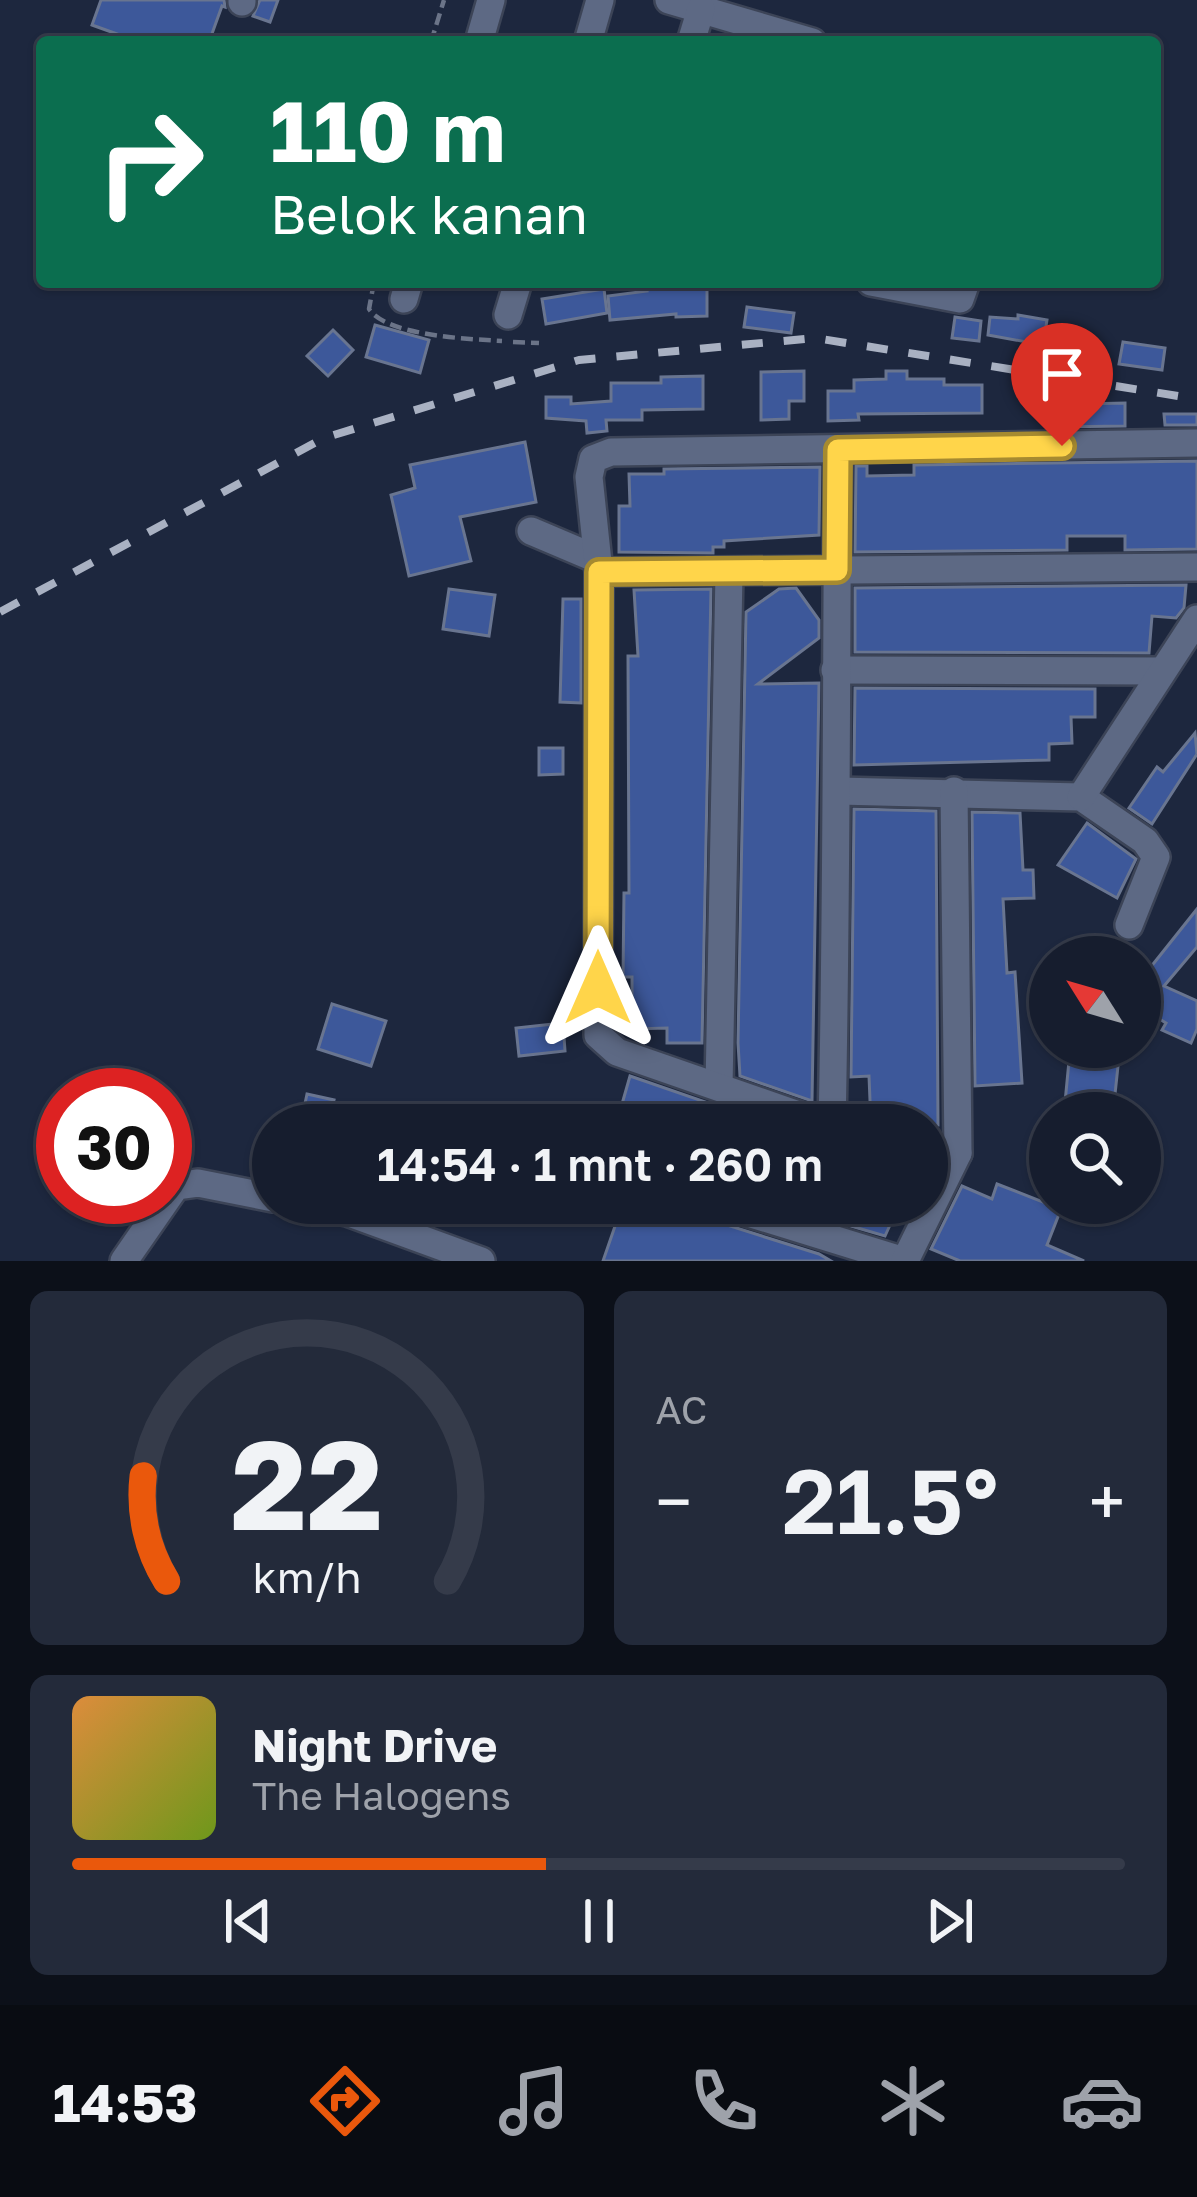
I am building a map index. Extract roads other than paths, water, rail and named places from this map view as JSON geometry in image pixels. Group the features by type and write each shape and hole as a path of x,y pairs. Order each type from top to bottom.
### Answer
{"street":[{"path":"481,36 491,0"},
{"path":"590,36 600,0"},
{"path":"669,0 788,36"},
{"path":"693,36 700,9"},
{"path":"508,315 516,288"},
{"path":"932,288 963,291"},
{"path":"769,1104 617,1052 598,1035 598,566 589,477 597,455 1197,443"},
{"path":"831,1104 839,791 835,670 838,450"},
{"path":"531,531 598,566 729,574 1197,567"},
{"path":"719,1087 729,574"},
{"path":"1081,797 1197,619"},
{"path":"835,670 1162,671"},
{"path":"839,791 1081,797 1145,841 1156,857 1129,925"},
{"path":"784,1224 905,1261 958,1153 954,791"},
{"path":"948,1151 958,1153"},
{"path":"124,1261 176,1186 198,1183 252,1194"},
{"path":"379,1224 478,1261"}],"railway":[{"path":"0,612 324,438 579,360 815,338 1197,399"}]}
